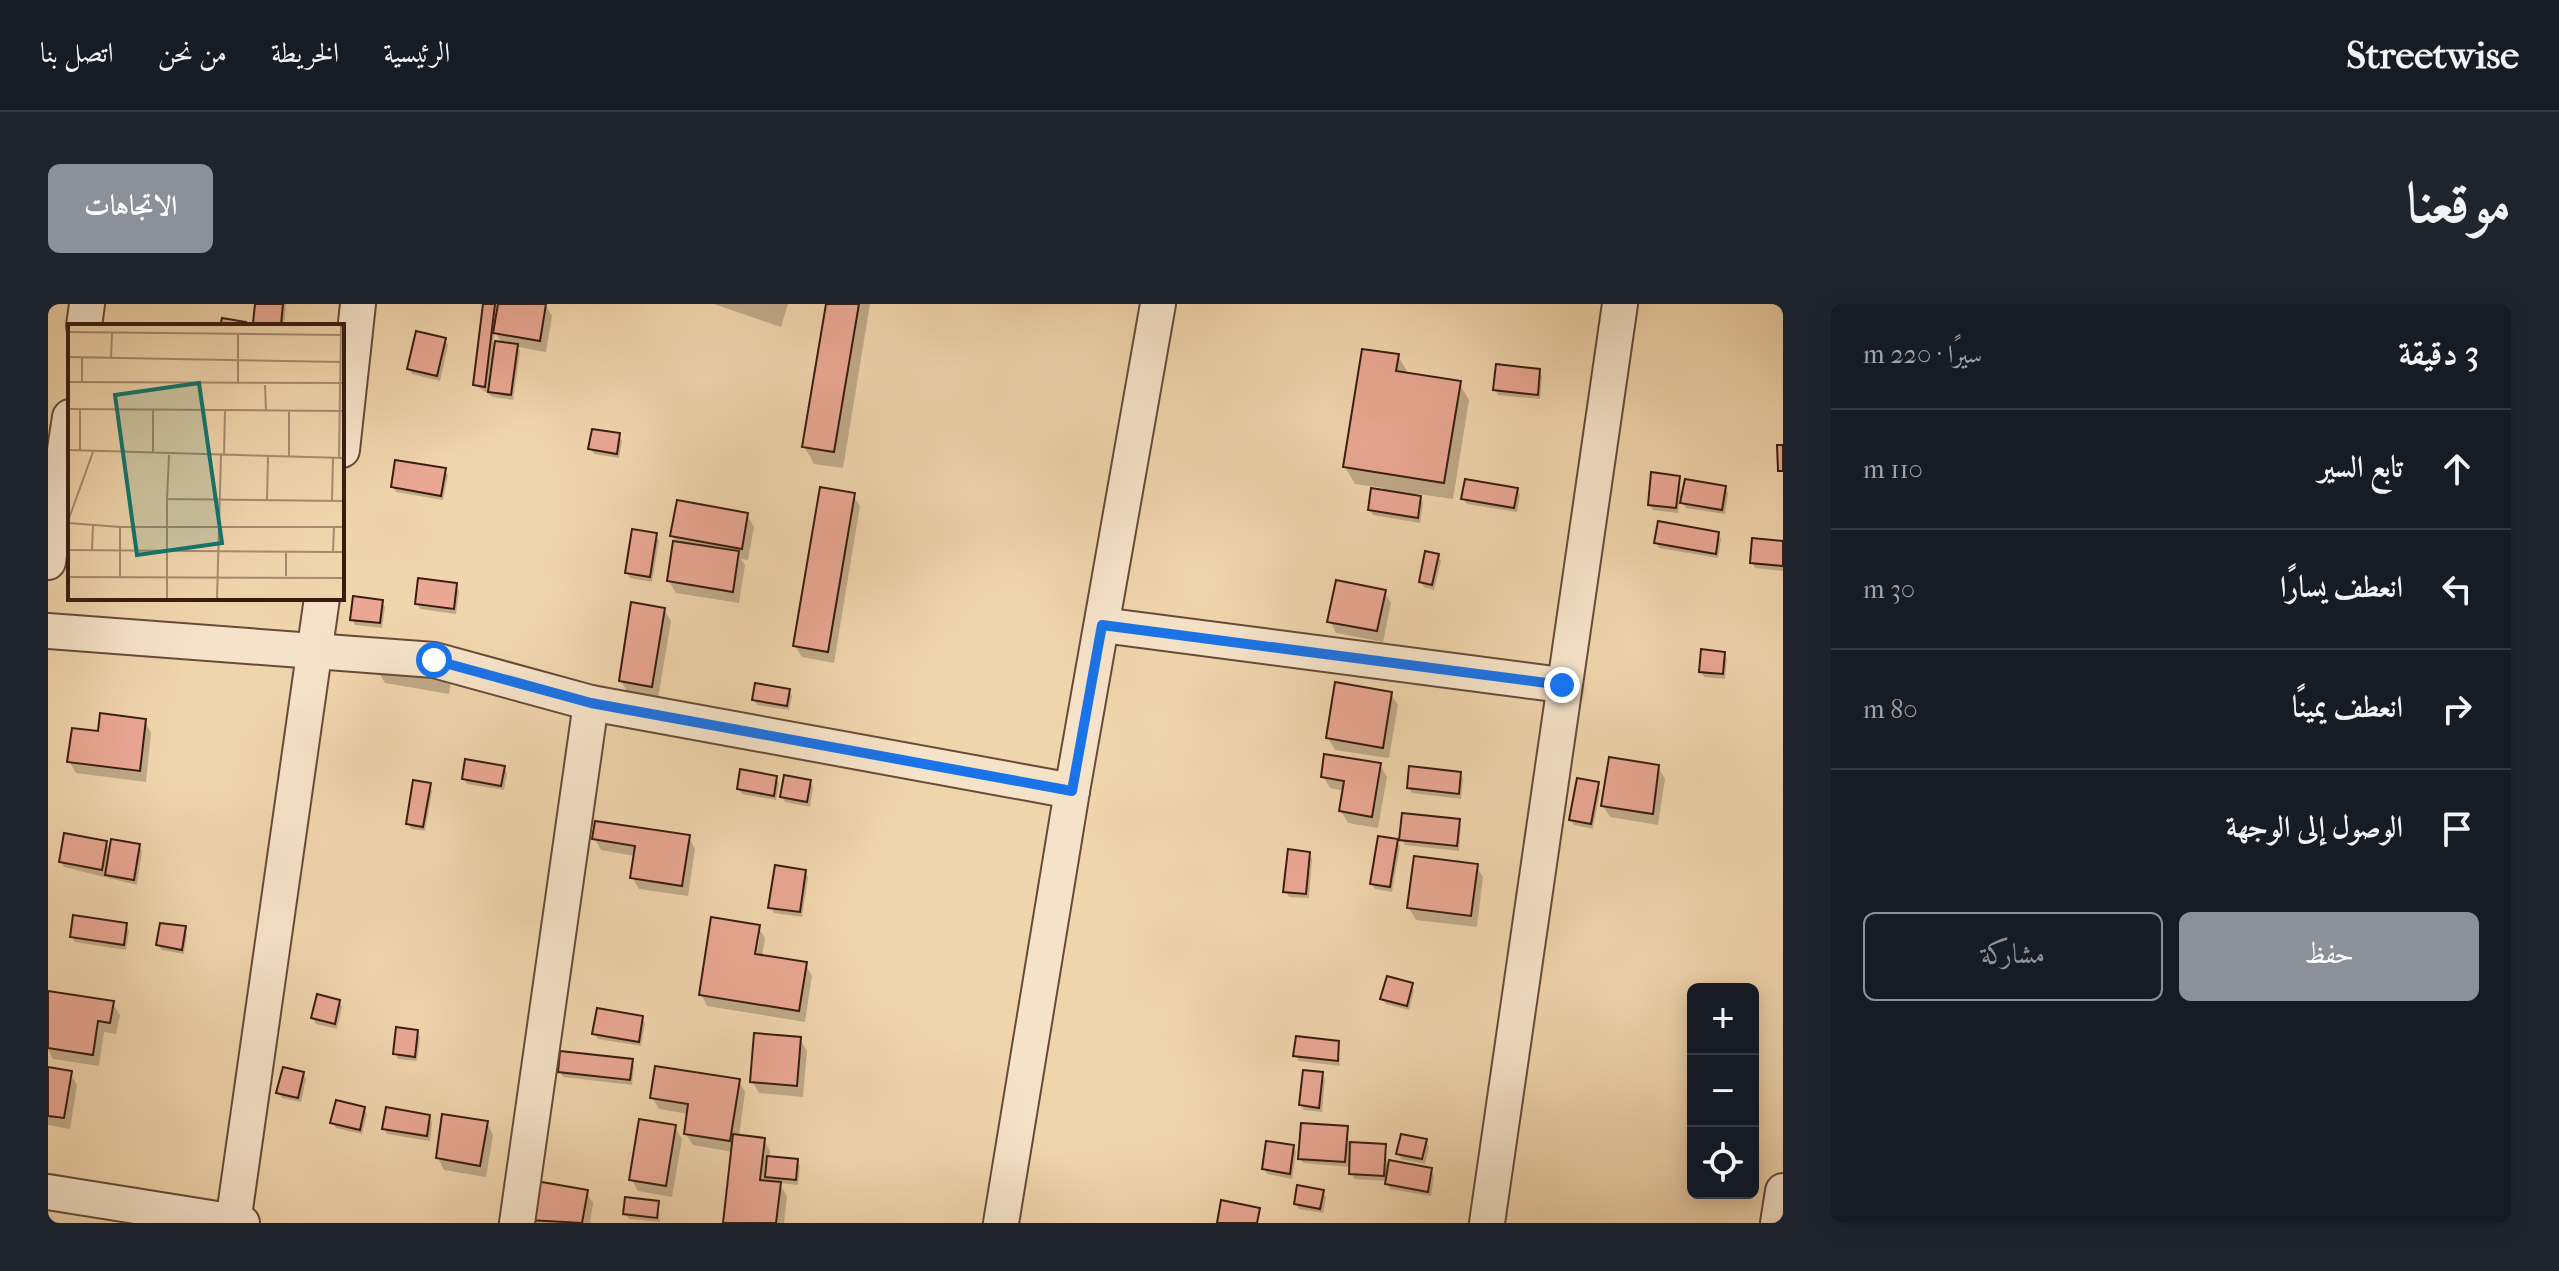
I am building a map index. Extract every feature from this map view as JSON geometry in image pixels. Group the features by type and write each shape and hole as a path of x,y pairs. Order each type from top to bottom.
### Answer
{"street":[{"path":"84,324 87,304"},
{"path":"344,432 358,304"},
{"path":"1001,1223 1072,791 1158,304"},
{"path":"1487,1223 1562,685 1620,304"},
{"path":"48,562 68,430"},
{"path":"48,1192 236,1223 322,600"},
{"path":"1102,625 1562,685"},
{"path":"48,631 434,660 591,703 1072,791"},
{"path":"517,1223 591,703"},
{"path":"1778,1223 1783,1191"}],"building":[{"path":"255,304 283,304 281,324 253,323"},
{"path":"483,304 495,304 485,387 473,385"},
{"path":"498,304 546,304 540,341 493,333"},
{"path":"826,304 859,304 834,452 802,447"},
{"path":"222,318 246,322 246,324 220,324"},
{"path":"416,331 446,338 437,376 407,369"},
{"path":"495,341 518,344 511,395 488,392"},
{"path":"1362,349 1399,354 1396,371 1461,381 1444,483 1343,467"},
{"path":"1496,364 1540,369 1538,395 1493,390"},
{"path":"592,429 620,433 617,454 588,449"},
{"path":"1777,445 1783,445 1783,471 1778,471"},
{"path":"395,460 446,468 441,496 391,487"},
{"path":"1651,472 1680,476 1676,508 1648,505"},
{"path":"1465,479 1518,488 1514,508 1461,499"},
{"path":"1685,479 1726,486 1722,510 1680,503"},
{"path":"820,487 855,493 828,652 793,646"},
{"path":"1371,488 1421,496 1418,518 1368,510"},
{"path":"677,500 748,513 742,549 670,536"},
{"path":"1658,521 1719,532 1716,554 1654,543"},
{"path":"632,529 657,533 650,577 625,573"},
{"path":"1752,538 1783,541 1783,566 1750,563"},
{"path":"673,541 739,551 733,592 667,581"},
{"path":"1425,551 1439,554 1432,585 1419,582"},
{"path":"418,578 457,583 454,609 415,604"},
{"path":"1336,580 1386,590 1377,631 1327,622"},
{"path":"353,596 383,600 380,623 350,620"},
{"path":"631,602 665,608 652,687 619,681"},
{"path":"1701,649 1725,652 1723,674 1699,672"},
{"path":"1335,682 1392,692 1383,748 1326,738"},
{"path":"755,683 790,689 787,706 752,700"},
{"path":"100,713 146,719 140,771 67,762 72,728 98,731"},
{"path":"1324,754 1381,763 1372,817 1339,811 1344,781 1321,777"},
{"path":"1609,757 1659,765 1653,814 1601,806"},
{"path":"465,759 505,766 501,786 462,779"},
{"path":"1409,766 1461,772 1459,794 1407,788"},
{"path":"740,769 777,776 774,796 737,789"},
{"path":"784,775 811,780 807,802 780,797"},
{"path":"1577,778 1599,782 1591,824 1569,820"},
{"path":"413,780 431,783 423,827 406,824"},
{"path":"1402,813 1460,819 1457,846 1399,840"},
{"path":"595,821 690,835 682,886 630,878 635,846 592,839"},
{"path":"64,833 107,841 102,870 59,862"},
{"path":"1378,836 1398,839 1390,887 1370,884"},
{"path":"111,839 140,844 134,880 105,875"},
{"path":"1288,849 1310,852 1306,894 1283,892"},
{"path":"1414,856 1478,864 1471,916 1407,908"},
{"path":"775,865 806,870 800,912 768,908"},
{"path":"73,915 127,923 124,945 70,937"},
{"path":"711,917 760,925 755,954 807,962 799,1011 699,995"},
{"path":"160,923 186,926 182,950 156,945"},
{"path":"1387,976 1413,983 1407,1006 1380,999"},
{"path":"48,991 114,1001 110,1023 98,1021 93,1055 48,1048"},
{"path":"317,994 340,1000 335,1024 311,1018"},
{"path":"597,1008 643,1016 639,1042 592,1034"},
{"path":"396,1027 418,1030 415,1057 393,1054"},
{"path":"754,1033 801,1037 797,1086 750,1082"},
{"path":"1296,1036 1339,1041 1338,1061 1293,1056"},
{"path":"560,1051 633,1059 630,1080 558,1072"},
{"path":"655,1066 740,1079 730,1141 684,1134 688,1104 650,1098"},
{"path":"48,1067 72,1071 64,1118 48,1116"},
{"path":"283,1067 304,1072 298,1098 276,1093"},
{"path":"1303,1070 1323,1072 1319,1108 1299,1105"},
{"path":"336,1100 365,1107 360,1130 330,1123"},
{"path":"386,1107 430,1115 427,1136 382,1129"},
{"path":"442,1114 488,1121 480,1166 436,1158"},
{"path":"639,1119 676,1125 666,1186 629,1180"},
{"path":"1301,1123 1348,1126 1345,1162 1298,1159"},
{"path":"733,1134 765,1138 760,1180 781,1182 776,1223 723,1223"},
{"path":"1401,1134 1427,1139 1422,1159 1396,1154"},
{"path":"1266,1141 1294,1145 1290,1174 1262,1169"},
{"path":"1350,1142 1386,1144 1384,1176 1349,1174"},
{"path":"767,1156 798,1159 796,1180 765,1177"},
{"path":"1389,1160 1432,1168 1428,1192 1385,1184"},
{"path":"536,1181 588,1190 582,1223 529,1220"},
{"path":"1297,1185 1324,1190 1320,1209 1294,1204"},
{"path":"625,1197 659,1201 657,1218 623,1214"},
{"path":"1221,1200 1260,1208 1257,1223 1217,1223"}],"route":[{"path":"434,660 517,680 591,703 1072,791 1102,625 1562,685"}]}
